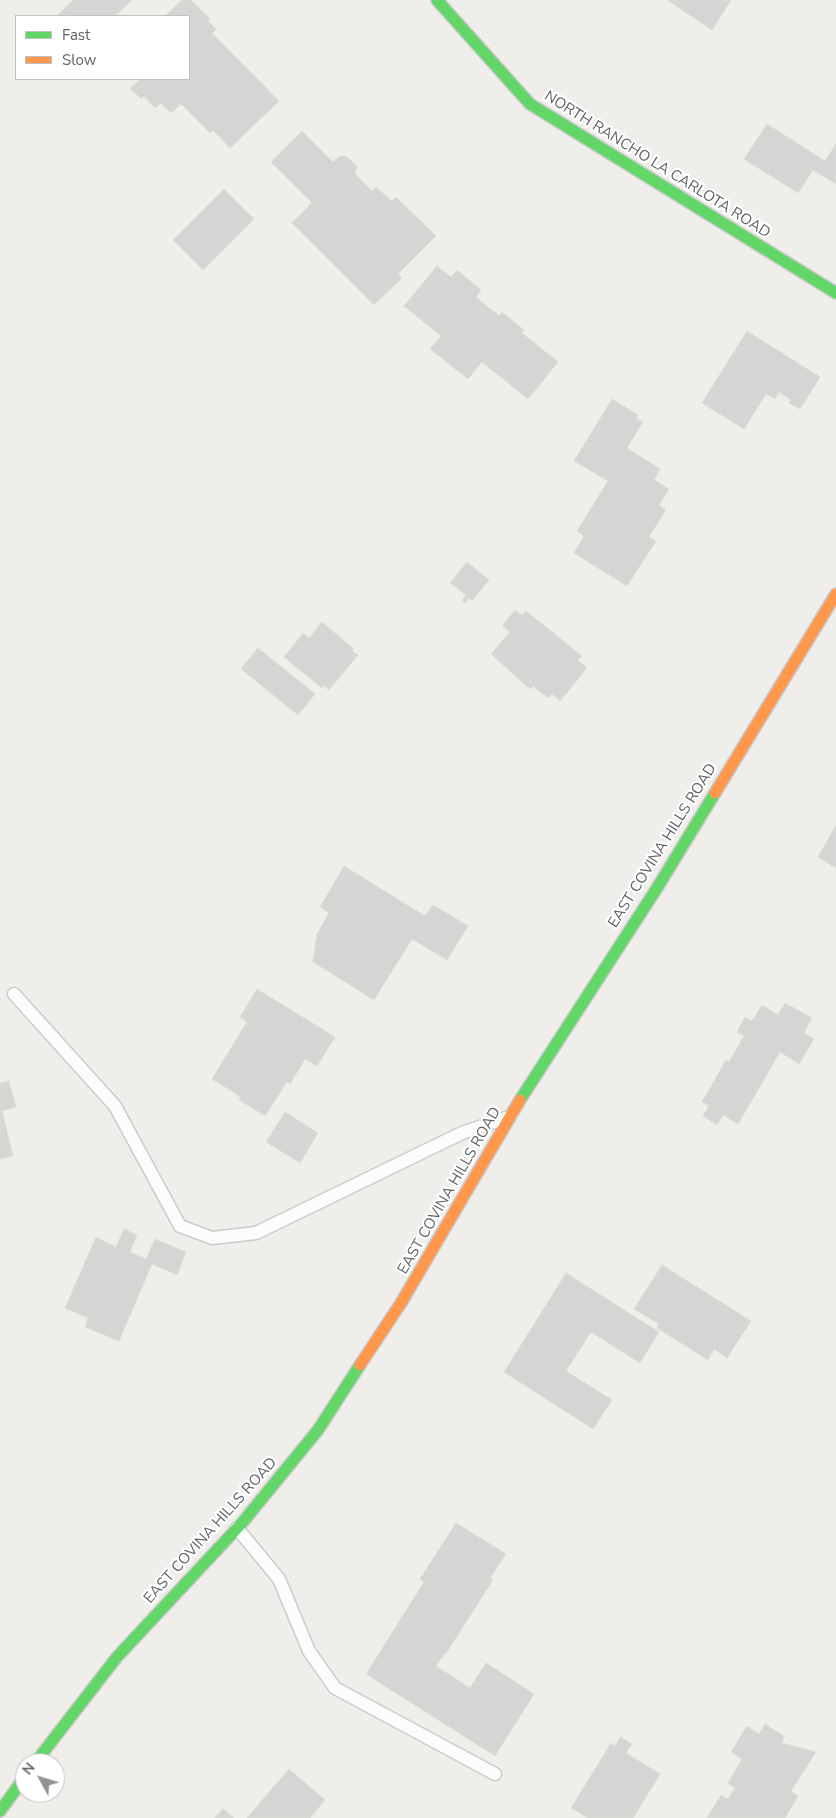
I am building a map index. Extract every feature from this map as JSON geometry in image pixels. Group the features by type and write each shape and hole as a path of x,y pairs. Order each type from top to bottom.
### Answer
{"street":[{"name":"NORTH RANCHO LA CARLOTA ROAD","path":"437,0 530,104 836,293"},
{"name":"EAST COVINA HILLS ROAD","path":"43,1753 117,1657 237,1528 318,1430 402,1303 510,1116 656,888 836,594"},
{"path":"0,1812 15,1791"}],"lane":[{"path":"14,994 115,1106 180,1226 212,1238 256,1233 462,1133 510,1116"},
{"path":"237,1528 279,1579 309,1651 335,1688 495,1774"}],"building":[{"path":"73,0 132,0 116,15 58,15"},
{"path":"182,0 191,0 210,19 208,21 216,29 212,33 279,101 230,148 213,130 210,133 181,104 171,113 161,103 155,108 144,96 141,99 130,88 140,80 190,80 190,15 166,15"},
{"path":"667,0 731,0 712,30"},
{"path":"767,124 825,161 836,144 836,184 813,170 798,193 744,159"},
{"path":"302,131 333,162 340,156 347,157 357,166 355,174 372,191 376,187 392,201 396,197 436,236 398,274 402,278 374,305 292,223 312,203 271,162"},
{"path":"224,189 254,219 203,270 173,240"},
{"path":"437,266 451,277 457,270 481,290 476,297 499,316 502,312 524,330 522,333 558,362 528,399 482,362 468,379 430,349 441,336 404,306"},
{"path":"747,331 820,377 800,409 789,403 791,400 779,392 775,399 766,394 744,429 702,403"},
{"path":"612,399 638,415 636,418 643,422 627,448 660,469 654,480 669,489 659,505 666,510 649,537 656,541 627,586 574,553 584,536 577,531 608,481 574,461"},
{"path":"467,562 489,580 472,601 469,598 465,603 462,600 466,595 450,583"},
{"path":"515,610 522,615 526,611 582,656 578,660 587,668 560,701 552,694 548,698 533,686 530,689 491,654 510,632 502,626"},
{"path":"322,622 354,649 352,651 358,655 329,690 324,686 322,688 284,657 303,633 309,638"},
{"path":"258,648 315,694 298,715 241,669"},
{"path":"836,827 836,868 818,857"},
{"path":"344,866 425,916 433,905 468,926 447,960 412,939 374,1000 313,962 317,934 329,913 320,907"},
{"path":"257,989 335,1037 317,1066 305,1059 290,1084 287,1082 265,1116 238,1099 241,1097 212,1079 247,1022 240,1017"},
{"path":"785,1003 812,1018 804,1033 814,1039 799,1064 780,1052 738,1124 723,1115 717,1125 703,1116 709,1106 702,1102 726,1060 729,1062 744,1036 737,1032 745,1017 752,1021 762,1005 778,1015"},
{"path":"9,1081 16,1107 2,1111 13,1156 0,1159 0,1083"},
{"path":"285,1112 318,1133 300,1163 266,1142"},
{"path":"124,1229 137,1235 130,1252 146,1259 155,1239 186,1252 177,1275 152,1264 119,1341 85,1327 88,1318 65,1308 96,1237 116,1247"},
{"path":"662,1265 751,1321 727,1358 714,1349 708,1360 657,1328 659,1324 634,1309"},
{"path":"566,1273 659,1332 640,1363 591,1332 566,1371 612,1400 593,1429 504,1372"},
{"path":"456,1523 506,1554 490,1578 493,1580 436,1666 470,1688 486,1663 534,1694 495,1756 366,1674 424,1582 420,1579"},
{"path":"765,1724 784,1736 782,1743 816,1752 791,1791 798,1796 785,1818 707,1818 721,1795 728,1799 735,1788 728,1783 742,1759 731,1752 747,1726 759,1734"},
{"path":"620,1737 632,1744 626,1753 660,1774 633,1818 588,1818 571,1808 611,1743 615,1746"},
{"path":"289,1769 325,1800 310,1818 247,1818"},
{"path":"223,1809 234,1818 215,1818"}],"traffic: fast":[{"path":"437,0 530,104 836,293"},
{"path":"520,1100 657,888 715,793"},
{"path":"43,1753 117,1657 242,1523 318,1430 360,1365"},
{"path":"0,1811 15,1791"}],"traffic: slow":[{"path":"715,793 836,594"},
{"path":"360,1365 401,1303 520,1100"}]}
